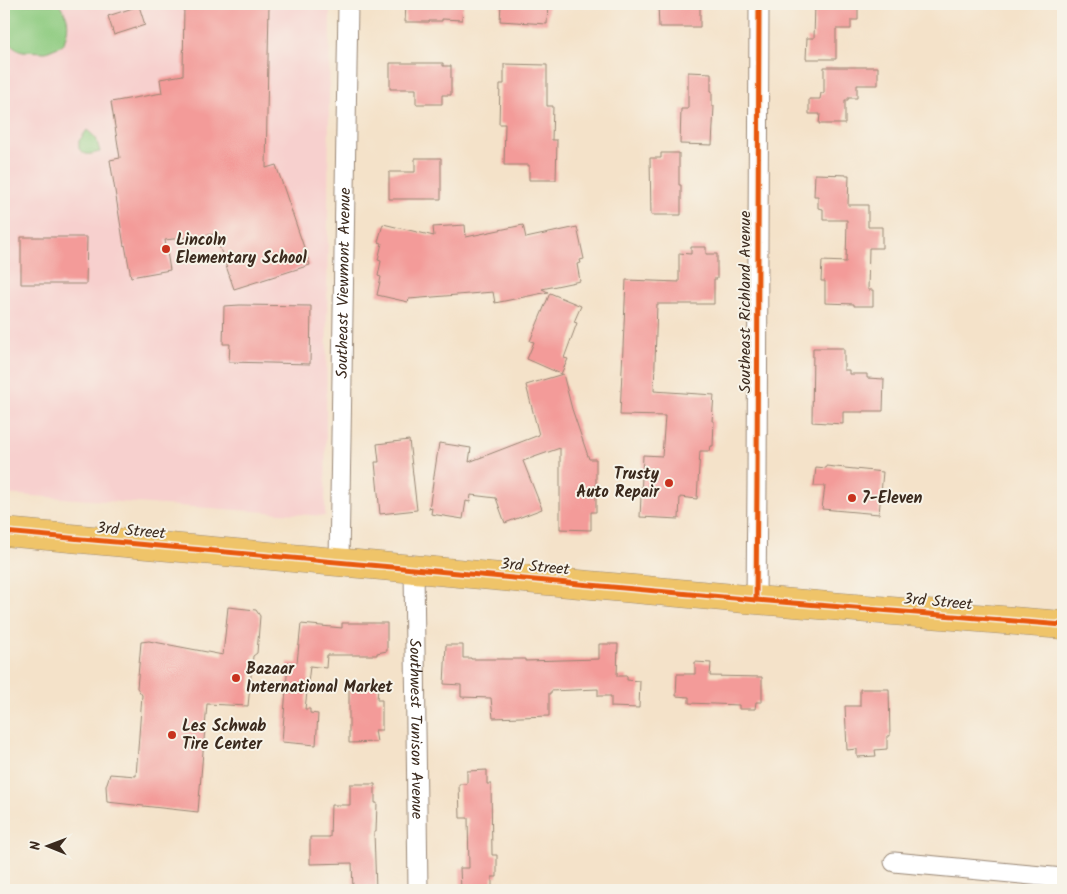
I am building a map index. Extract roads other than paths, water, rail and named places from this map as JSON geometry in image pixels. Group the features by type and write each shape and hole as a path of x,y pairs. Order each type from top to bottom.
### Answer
{"highway":[{"name":"3rd Street","path":"4,532 756,600 1063,625"}],"street":[{"name":"Southeast Viewmont Avenue","path":"339,562 348,4"},
{"name":"Southeast Richland Avenue","path":"756,600 759,4"},
{"name":"Southwest Tunison Avenue","path":"414,569 418,890"},
{"path":"894,862 1063,878"}],"place":[{"name":"Lincoln Elementary School","path":"166,249"},
{"name":"Trusty Auto Repair","path":"669,483"},
{"name":"7-Eleven","path":"852,498"},
{"name":"Bazaar International Market","path":"236,678"},
{"name":"Les Schwab Tire Center","path":"172,735"}]}
